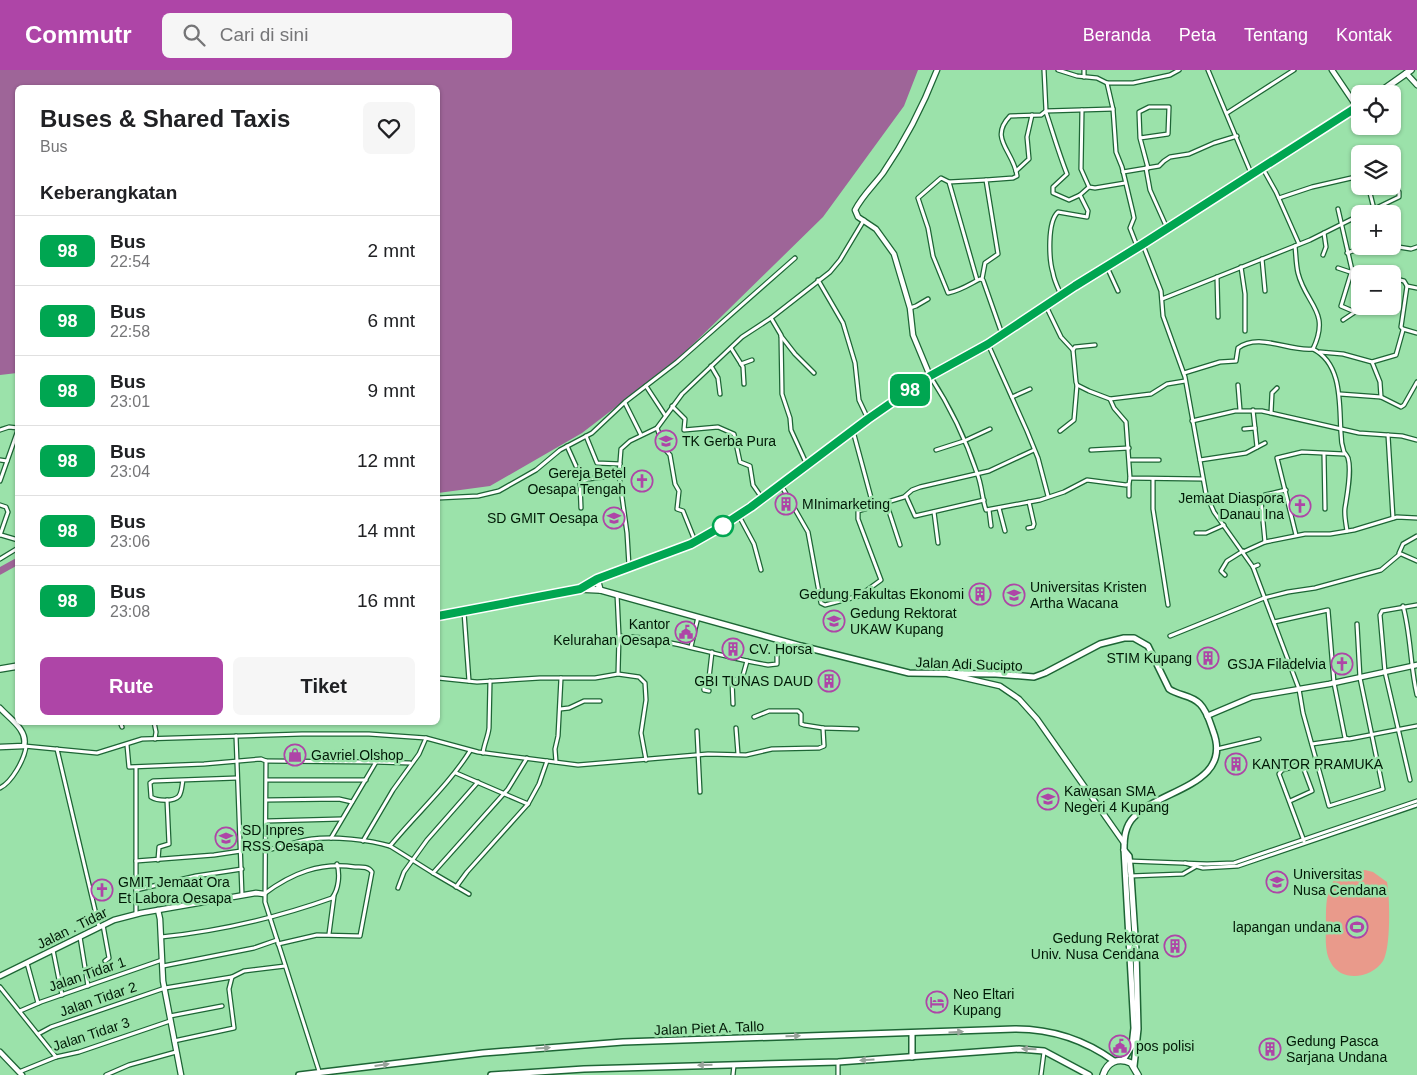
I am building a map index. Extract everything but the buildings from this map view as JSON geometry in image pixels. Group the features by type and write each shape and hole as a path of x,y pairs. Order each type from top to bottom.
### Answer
{"highway":[{"path":"1390,85 1408,72"},
{"path":"580,589 597,579 695,542 739,516 868,419 930,376 988,344 1252,174 1261,166 1351,110"},
{"path":"440,616 580,589 600,590 597,579"},
{"path":"0,669 15,666"},
{"path":"1103,1075 1104,1069 1114,1061 1122,1060 1134,1066 1138,1075"}],"main road":[{"name":"Jalan Adi Sucipto","path":"600,590 777,640 908,673 989,674 1034,677 1100,644 1134,638 1148,646 1169,689 1195,700 1204,709 1215,737 1217,749"},
{"path":"1134,1066 1138,1029 1127,861 1129,856 1124,850 1126,833 1134,817 1210,770 1216,760 1217,749"},
{"path":"1122,1060 1132,1046 1134,1028 1129,876"},
{"name":"Jalan Piet A. Tallo","path":"299,1075 319,1071 350,1072 483,1053 623,1042 1015,1029 1044,1030 1086,1046 1114,1061"},
{"path":"912,1033 912,1057"},
{"path":"491,1075 584,1068 838,1062 1019,1049 1044,1051 1089,1075"}],"street":[{"path":"937,70 929,90 903,139 884,171 856,208 856,215 876,229 894,254 910,308 914,335 930,376 940,392 978,474 986,509 989,510 990,526"},
{"path":"1044,70 1046,112 1056,138 1060,161 1067,174 1053,187 1053,193 1069,200 1080,195 1089,187"},
{"path":"1058,70 1084,77 1097,78 1107,83 1136,83 1170,76 1179,70"},
{"path":"1084,70 1084,77"},
{"path":"1208,70 1252,174"},
{"path":"1227,113 1241,106 1294,70"},
{"path":"1332,70 1351,96"},
{"path":"1408,72 1417,85"},
{"path":"1107,83 1113,109 1116,152 1134,218 1130,230 1162,291 1163,316 1184,373 1207,498 1253,567 1300,689 1303,713 1328,806 1383,789 1360,678 1356,624"},
{"path":"1140,138 1168,134 1169,107 1149,107 1140,111 1140,138 1150,190 1167,228"},
{"path":"949,182 1013,178 1017,176 1000,137 1001,128 1010,116 1041,115 1046,112 1113,109"},
{"path":"1082,110 1082,173 1089,187"},
{"path":"1016,170 1029,159 1027,132 1032,116"},
{"path":"1123,172 1159,166 1170,157 1189,154 1214,143 1237,136"},
{"path":"1261,166 1279,198 1297,245 1298,274 1320,320 1317,341 1313,349"},
{"path":"977,280 949,182 944,178 938,180 918,198 928,228 933,256 948,293 982,279"},
{"path":"1279,198 1351,178"},
{"path":"986,180 998,254 985,263 982,279 1002,334"},
{"path":"1089,187 1095,188 1126,183"},
{"path":"1061,296 1053,274 1050,254 1051,228 1055,215 1058,212 1087,217 1088,211 1080,195"},
{"path":"1382,205 1399,197 1399,195"},
{"path":"1338,210 1351,271 1341,306 1351,310"},
{"path":"629,566 627,533 619,475 621,449 627,443 657,428 682,394 711,366 750,331 771,318 840,260 864,220"},
{"path":"1162,299 1297,245 1351,220"},
{"path":"1323,255 1326,247 1324,233"},
{"path":"1401,247 1411,249 1417,247"},
{"path":"1347,253 1351,252"},
{"path":"440,498 478,496 499,491 529,474 567,446 595,430 625,402 678,362 795,258"},
{"path":"1262,259 1265,291"},
{"path":"1106,267 1118,291"},
{"path":"1241,267 1244,278 1245,331"},
{"path":"1338,268 1351,271"},
{"path":"1217,277 1218,317"},
{"path":"818,280 843,324 855,362 859,400 868,419"},
{"path":"1184,373 1220,362 1236,361 1238,348 1251,342 1296,349 1313,349 1320,352 1343,354 1372,362 1396,355 1403,330 1400,326 1407,286 1404,281 1401,280"},
{"path":"1407,286 1417,288"},
{"path":"910,308 928,298"},
{"path":"1045,306 1061,337 1073,350 1077,385 1074,420 1060,431"},
{"path":"1343,320 1351,315"},
{"path":"771,318 780,336 814,374"},
{"path":"1403,330 1417,333"},
{"path":"780,336 781,390 791,430 807,466"},
{"path":"988,344 1034,450 1048,496"},
{"path":"1073,350 1075,347 1095,345"},
{"path":"731,348 744,371 744,384"},
{"path":"1320,352 1334,376 1340,394 1344,454 1348,459 1348,498 1345,509 1347,531"},
{"path":"741,364 752,360"},
{"path":"1372,362 1380,382 1381,397"},
{"path":"711,366 718,378 720,394"},
{"path":"1077,385 1089,392 1110,399 1148,394 1167,384 1185,381"},
{"path":"1340,394 1381,397 1402,406 1417,382"},
{"path":"1238,385 1240,410"},
{"path":"646,386 665,415"},
{"path":"1271,413 1272,393 1277,388"},
{"path":"1012,397 1030,389"},
{"path":"1110,399 1114,408 1126,422 1130,460 1129,496"},
{"path":"625,402 642,436"},
{"path":"672,406 685,418 684,430 718,427 734,434 740,462 750,466 753,485 762,498"},
{"path":"1192,421 1240,410 1253,410 1359,433 1388,434 1417,440"},
{"path":"1253,410 1257,447"},
{"path":"657,428 664,448 670,455 675,484 679,491 677,508 683,511 695,542"},
{"path":"1244,430 1255,428"},
{"path":"0,430 15,429"},
{"path":"936,450 964,441 990,429"},
{"path":"852,431 873,506"},
{"path":"1388,434 1393,518"},
{"path":"586,436 597,463 620,464"},
{"path":"0,480 15,438"},
{"path":"1200,460 1241,454 1265,443"},
{"path":"567,446 576,466"},
{"path":"1094,448 1129,448"},
{"path":"781,485 808,532 823,605 859,596 880,580 857,514 858,511 906,496 910,491 920,487 993,470 1034,450"},
{"path":"1296,536 1277,460 1278,457 1302,452 1344,454"},
{"path":"1324,454 1325,509"},
{"path":"0,460 7,461"},
{"path":"1130,460 1159,460"},
{"path":"580,508 580,483 588,479 619,475"},
{"path":"1130,478 1202,479"},
{"path":"1153,479 1153,509 1168,605"},
{"path":"989,510 1021,504 1064,492 1087,480 1129,484"},
{"path":"1264,542 1261,500 1265,495 1286,490"},
{"path":"906,496 914,516 984,500"},
{"path":"1242,500 1261,500"},
{"path":"886,502 900,544"},
{"path":"1028,528 1033,527 1034,524 1029,502"},
{"path":"0,504 6,507 8,512 0,535 15,539"},
{"path":"999,508 1005,531"},
{"path":"934,512 938,543"},
{"path":"739,516 754,544 761,570"},
{"path":"1225,575 1220,571 1225,563 1243,551 1264,542 1296,536 1364,529 1393,518 1417,518"},
{"path":"1196,533 1206,533 1224,525"},
{"path":"1170,636 1264,598 1315,588 1381,570 1400,554 1403,544 1417,536"},
{"path":"0,559 15,550"},
{"path":"1400,554 1417,561"},
{"path":"1253,567 1258,565"},
{"path":"617,594 618,674"},
{"path":"1410,780 1385,672 1381,613 1403,606 1417,605"},
{"path":"1403,606 1417,696"},
{"path":"1274,622 1328,610 1334,683 1344,734 1347,739"},
{"path":"464,611 469,681"},
{"path":"692,647 698,618"},
{"path":"619,636 642,637 768,665 776,664 777,640"},
{"path":"709,691 704,690 704,680 710,676 712,652"},
{"path":"733,704 732,680 742,679 748,661"},
{"path":"1207,716 1244,700 1417,665"},
{"path":"440,678 490,681 595,678 618,674 639,677 645,683 646,700 642,733 646,760"},
{"path":"948,674 961,679 1000,686 1019,699 1038,719 1124,843"},
{"path":"556,762 555,749 558,736 561,678"},
{"path":"484,753 485,740 490,728 490,681"},
{"path":"560,709 569,708 584,701 600,701"},
{"path":"0,708 15,724"},
{"path":"754,717 769,711 798,711 801,714 801,724 823,728 857,729"},
{"path":"0,788 9,782 25,755 25,738 16,725"},
{"path":"155,725 155,739"},
{"path":"1312,744 1417,726"},
{"path":"736,728 738,754"},
{"path":"0,748 25,747 97,752 127,745 129,742 136,740 331,733 426,738 470,751 578,765 738,754 772,749 819,748 824,744 823,728"},
{"path":"698,731 700,792"},
{"path":"236,736 242,895"},
{"path":"363,841 388,797 422,748 426,738"},
{"path":"1217,749 1259,738"},
{"path":"127,745 128,766 136,768 261,759 372,760 376,762 411,764"},
{"path":"57,749 109,958 105,961"},
{"path":"390,846 456,773 470,751"},
{"path":"433,873 513,782 527,758"},
{"path":"266,760 267,850 264,894 319,1071"},
{"path":"456,887 467,872 528,804 540,784 547,760"},
{"path":"331,838 376,762"},
{"path":"1290,801 1313,789 1302,764 1282,770 1279,773 1304,841"},
{"path":"136,768 136,914"},
{"path":"456,773 528,804"},
{"path":"183,780 180,795 177,798 167,800 153,799 150,787 151,782 183,780 238,778"},
{"path":"267,780 366,780"},
{"path":"398,888 401,876 430,837 448,819 478,782"},
{"path":"267,800 339,799 352,802"},
{"path":"158,860 159,847 169,844 167,800"},
{"path":"1382,815 1417,800"},
{"path":"1185,863 1195,867 1244,862 1417,805"},
{"path":"267,821 342,819"},
{"path":"267,850 313,839 331,838 390,846 469,894"},
{"path":"136,861 241,851"},
{"path":"1127,861 1185,863 1208,866"},
{"path":"163,966 310,936 329,934 358,937 362,935 372,872 368,868 337,864 291,876 264,894"},
{"path":"329,934 338,881 337,864"},
{"path":"1129,876 1184,874 1195,867"},
{"path":"136,890 196,876 242,869"},
{"name":"Jalan . Tidar","path":"0,976 101,926 136,914 242,895 264,894"},
{"path":"161,937 193,934 270,918 301,909 334,896"},
{"path":"158,910 160,914 162,960 169,1018 181,1075"},
{"path":"80,936 88,986"},
{"path":"53,950 62,995"},
{"name":"Jalan Tidar 1","path":"20,1011 162,960"},
{"path":"27,962 38,1003"},
{"name":"Jalan Tidar 2","path":"38,1034 46,1029 165,988 232,977 244,971 285,966"},
{"path":"174,1041 234,1028 229,989 232,977"},
{"path":"0,987 56,1057"},
{"name":"Jalan Tidar 3","path":"20,1074 56,1057 79,1052 169,1018 222,1006"},
{"path":"1041,1075 1044,1051"},
{"path":"0,1052 20,1074"},
{"path":"106,1075 176,1052"},
{"path":"838,1062 838,1075"},
{"path":"733,1075 734,1065"},
{"path":"584,1068 584,1075"}],"shaded area":[{"path":"0,70 918,70 904,106 823,217 676,361 582,433 490,486 440,493 440,85 15,85 15,373 0,375"},
{"name":"lapangan undana","path":"1365,870 1373,872 1387,882 1389,935 1386,955 1378,967 1372,971 1357,976 1349,976 1342,974 1336,969 1327,954 1327,902 1331,886 1338,875"}],"waterway":[{"path":"0,571 15,563"}],"bus line":[{"name":"98","path":"440,616 580,589 597,579 629,566 691,544 739,516 868,419 930,376 988,344 1075,286 1252,174 1261,166 1351,111"}],"place":[{"name":"TK Gerba Pura","path":"666,441"},
{"name":"Gereja Betel Oesapa Tengah","path":"642,481"},
{"name":"MInimarketing","path":"786,504"},
{"name":"Jemaat Diaspora Danau Ina","path":"1300,506"},
{"name":"SD GMIT Oesapa","path":"614,518"},
{"name":"Gedung Fakultas Ekonomi","path":"980,594"},
{"name":"Universitas Kristen Artha Wacana","path":"1014,595"},
{"name":"Gedung Rektorat UKAW Kupang","path":"834,621"},
{"name":"Kantor Kelurahan Oesapa","path":"686,632"},
{"name":"CV. Horsa","path":"733,649"},
{"name":"STIM Kupang","path":"1208,658"},
{"name":"GSJA Filadelvia","path":"1342,664"},
{"name":"GBI TUNAS DAUD","path":"829,681"},
{"name":"Gavriel Olshop","path":"295,755"},
{"name":"KANTOR PRAMUKA","path":"1236,764"},
{"name":"Kawasan SMA Negeri 4 Kupang","path":"1048,799"},
{"name":"SD Inpres RSS Oesapa","path":"226,838"},
{"name":"Universitas Nusa Cendana","path":"1277,882"},
{"name":"GMIT Jemaat Ora Et Labora Oesapa","path":"102,890"},
{"name":"lapangan undana","path":"1357,927"},
{"name":"Gedung Rektorat Univ. Nusa Cendana","path":"1175,946"},
{"name":"Neo Eltari Kupang","path":"937,1002"},
{"name":"pos polisi","path":"1120,1046"},
{"name":"Gedung Pasca Sarjana Undana","path":"1270,1049"}]}
